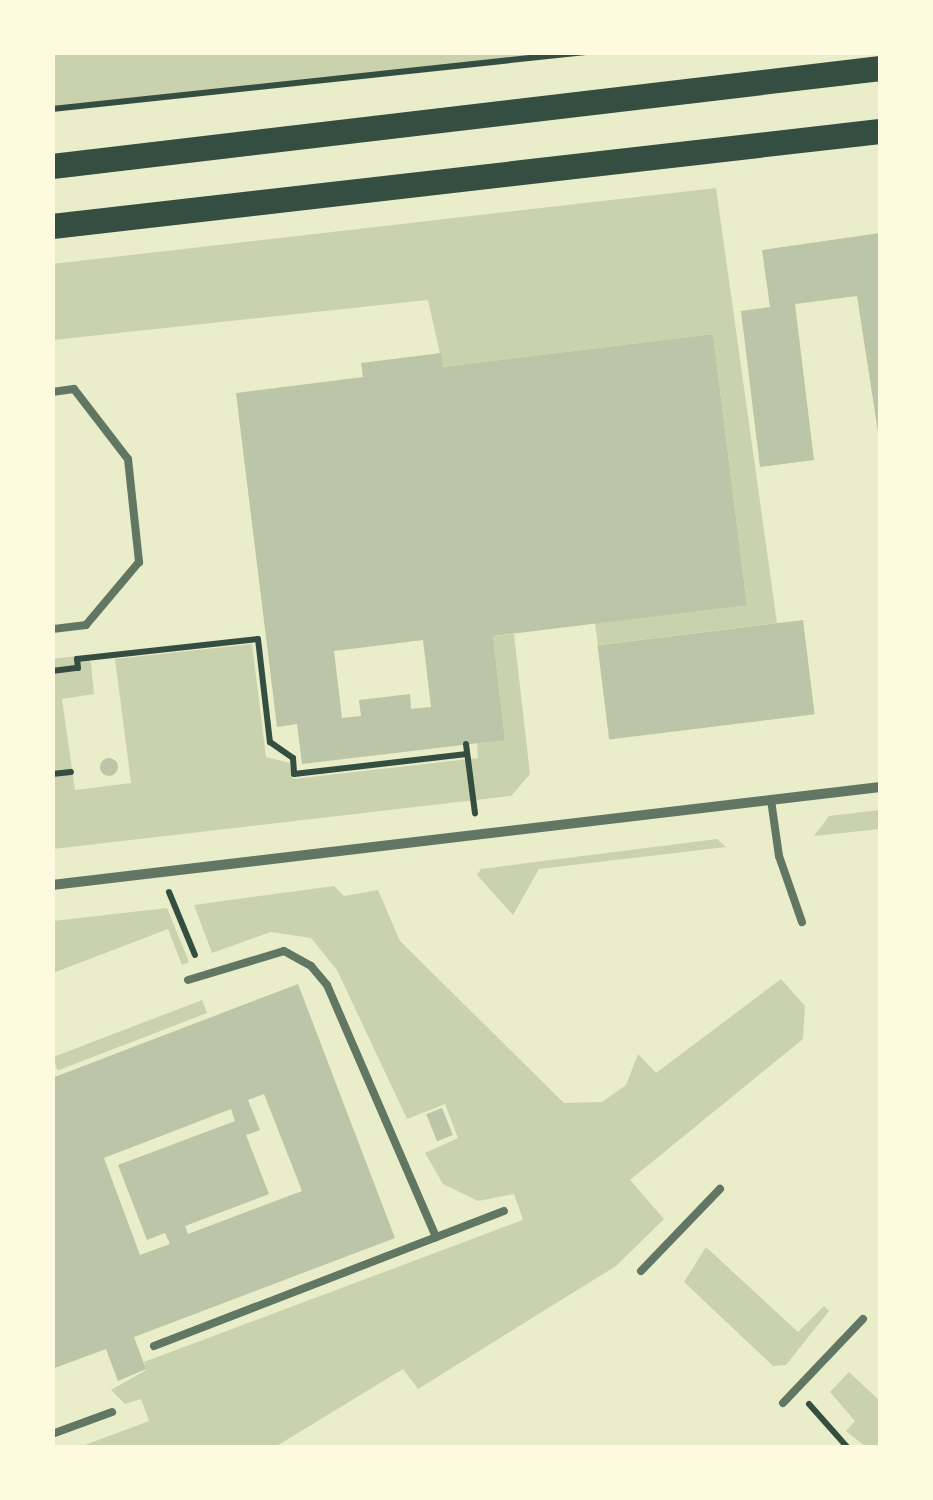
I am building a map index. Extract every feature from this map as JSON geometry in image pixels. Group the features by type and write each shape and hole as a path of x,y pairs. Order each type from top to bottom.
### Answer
{"main road":[{"path":"52,166 880,68"},
{"path":"52,226 880,132"}],"street":[{"path":"52,884 880,787"}],"lane":[{"path":"52,392 74,389 128,459 139,562 86,624 52,629"},
{"path":"771,800 779,856 802,922"},
{"path":"188,980 284,951 310,966 327,986 436,1237"},
{"path":"641,1271 720,1189"},
{"path":"154,1346 504,1211"},
{"path":"782,1403 863,1318"},
{"path":"52,1434 112,1412"}],"path":[{"path":"52,108 586,52"},
{"path":"52,671 78,668 77,658 258,639 270,742 292,758 294,774 467,749 474,800"},
{"path":"52,774 71,772"},
{"path":"161,871 203,974"},
{"path":"795,1390 848,1448"}],"green space":[{"path":"53,52 586,53 53,109"},
{"path":"716,188 777,623 598,645 595,623 747,604 713,334 443,367 428,300 53,340 52,264"},
{"path":"514,634 530,774 511,796 53,849 52,659 85,655 91,663 94,694 62,699 75,790 131,783 115,659 252,644 266,757 290,763 293,779 478,758 477,743 505,739 493,636"},
{"path":"880,810 880,829 814,836 829,816"},
{"path":"717,839 726,847 539,869 513,915 477,875 481,869"},
{"path":"334,886 344,896 378,890 400,941 564,1103 602,1102 626,1085 638,1054 656,1073 781,979 805,1006 803,1039 630,1180 664,1219 616,1266 418,1389 403,1369 275,1447 77,1448 149,1421 141,1399 125,1404 111,1390 146,1370 144,1362 523,1220 514,1194 478,1201 443,1184 425,1153 458,1138 445,1104 407,1119 337,970 311,938 271,932 212,953 194,905"},
{"path":"167,908 189,962 182,965 168,929 53,973 53,921"},
{"path":"202,1000 207,1013 58,1070 53,1057"},
{"path":"706,1247 798,1332 824,1306 829,1311 786,1365 773,1366 684,1282"},
{"path":"849,1372 880,1401 880,1447 866,1447 846,1431 855,1421 830,1392"}],"building":[{"path":"880,233 880,445 857,296 795,304 814,460 760,467 741,311 770,307 762,250"},
{"path":"713,334 747,605 493,636 505,740 302,764 297,724 277,727 236,393 363,377 361,363 441,353 443,367","holes":["423,640 431,707 411,709 410,694 359,700 361,716 342,718 334,651"]},
{"path":"803,620 815,714 609,740 598,645"},
{"path":"109,758 116,760 116,774 109,776 102,774 100,767 102,760"},
{"path":"298,984 395,1238 134,1337 146,1369 118,1381 106,1349 52,1369 52,1078","holes":["264,1094 302,1191 188,1234 185,1226 269,1194 246,1135 260,1130 248,1100","231,1109 235,1121 118,1165 147,1240 165,1233 170,1244 140,1255 104,1158"]},
{"path":"442,1108 453,1135 437,1141 426,1114"}]}
